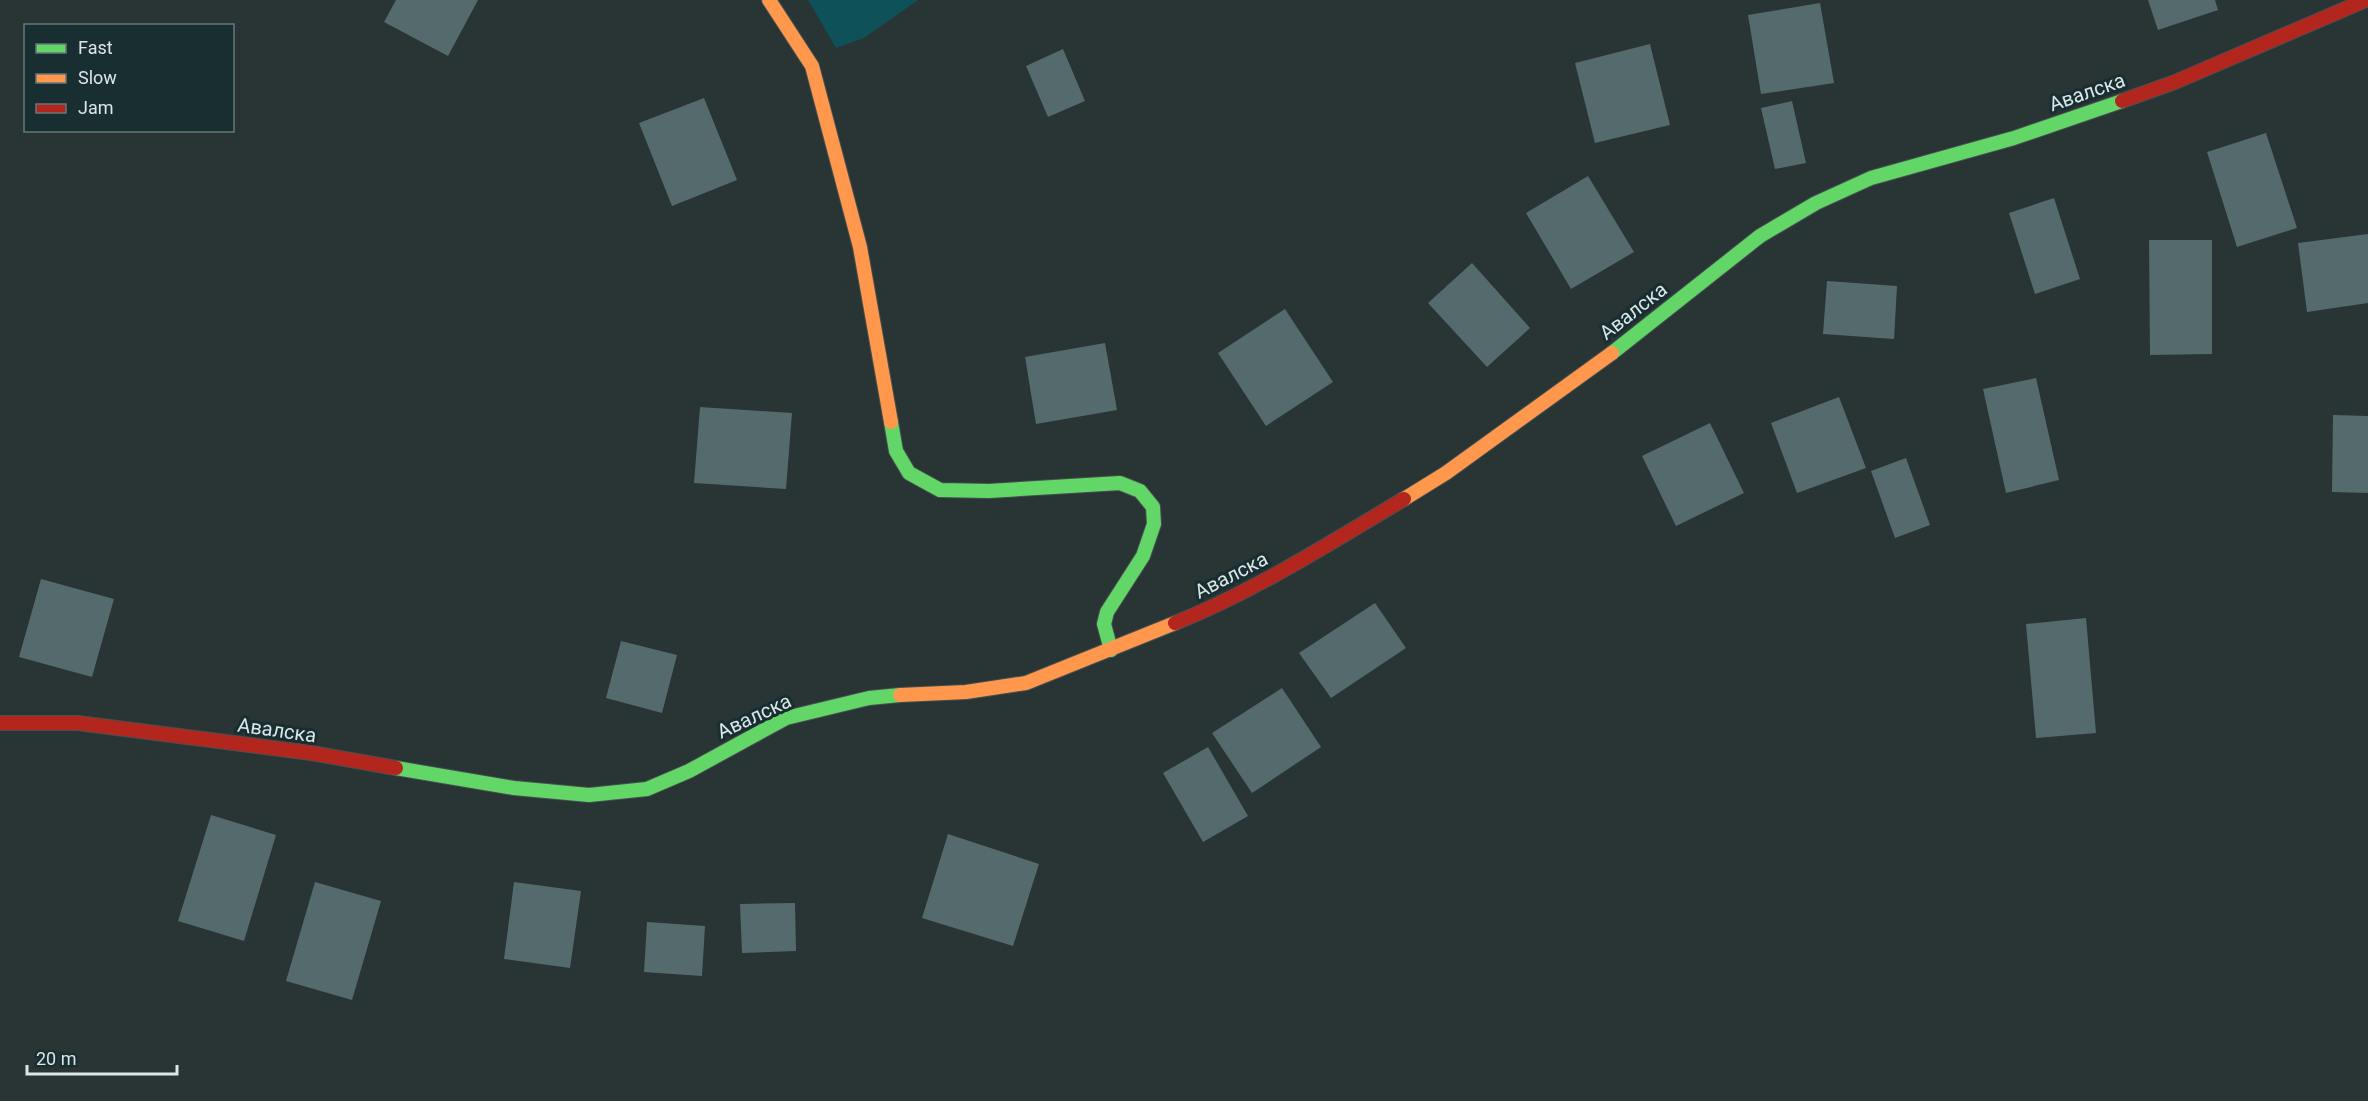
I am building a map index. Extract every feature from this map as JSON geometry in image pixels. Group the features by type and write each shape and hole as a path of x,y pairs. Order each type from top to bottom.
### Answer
{"street":[{"path":"769,0 812,66 861,247 896,451 909,473 940,490 1008,490 1120,483 1140,491 1153,507 1154,524 1143,556 1107,612 1104,624 1111,650"},
{"name":"Авалска","path":"0,723 78,723 311,753 514,788 590,795 646,789 689,771 786,718 869,699 917,693 978,691 1026,684 1207,610 1319,550 1446,473 1592,368 1760,236 1816,203 1871,178 2014,138 2175,82 2366,0"}],"shaded area":[{"path":"808,0 918,0 864,38 836,48"}],"building":[{"path":"396,0 478,0 448,56 384,22"},
{"path":"2148,0 2215,0 2218,10 2158,30"},
{"path":"1820,3 1834,83 1761,94 1748,15"},
{"path":"1650,44 1670,125 1595,143 1575,63"},
{"path":"1063,49 1085,101 1048,117 1026,66"},
{"path":"704,98 737,180 672,206 639,123"},
{"path":"1792,101 1806,163 1775,169 1761,108"},
{"path":"2266,133 2297,228 2237,247 2207,152"},
{"path":"1588,176 1634,252 1571,289 1526,213"},
{"path":"2054,198 2080,279 2035,294 2009,213"},
{"path":"2368,234 2368,303 2307,312 2298,243"},
{"path":"2149,240 2212,240 2212,354 2150,355"},
{"path":"1472,263 1530,328 1487,367 1428,303"},
{"path":"1827,281 1897,286 1894,339 1823,334"},
{"path":"1285,309 1333,382 1266,426 1218,353"},
{"path":"1105,343 1117,410 1036,424 1025,357"},
{"path":"2036,378 2059,480 2006,493 1983,389"},
{"path":"1839,397 1866,468 1797,493 1771,423"},
{"path":"700,407 792,413 786,489 694,483"},
{"path":"2333,415 2368,416 2368,493 2332,492"},
{"path":"1710,423 1744,493 1676,526 1642,456"},
{"path":"1906,458 1930,525 1895,538 1871,471"},
{"path":"41,579 114,599 92,677 19,657"},
{"path":"1375,603 1406,648 1331,698 1299,653"},
{"path":"2086,618 2096,733 2036,738 2026,624"},
{"path":"621,641 677,655 662,713 606,698"},
{"path":"1282,688 1321,747 1252,793 1212,733"},
{"path":"1208,747 1248,816 1203,842 1163,773"},
{"path":"211,815 276,835 244,941 178,921"},
{"path":"948,834 1039,864 1013,946 922,918"},
{"path":"315,882 381,901 352,1000 286,981"},
{"path":"514,882 581,891 570,968 504,959"},
{"path":"795,903 796,951 742,953 740,904"},
{"path":"647,922 705,926 702,976 644,972"}],"traffic: fast":[{"path":"1612,353 1760,236 1816,203 1871,178 2014,138 2122,101"},
{"path":"891,422 896,451 909,473 940,490 989,491 1120,483 1140,491 1153,507 1154,524 1143,556 1107,612 1104,624 1111,650"},
{"path":"396,768 514,788 589,795 647,789 689,771 786,718 869,698 900,695"}],"traffic: slow":[{"path":"769,0 812,66 860,247 891,422"},
{"path":"1404,499 1446,473 1612,353"},
{"path":"900,695 966,692 1026,683 1175,623"}],"traffic: jam":[{"path":"2122,101 2175,82 2366,0"},
{"path":"1175,623 1263,581 1404,499"},
{"path":"0,723 78,723 311,753 396,768"}]}
